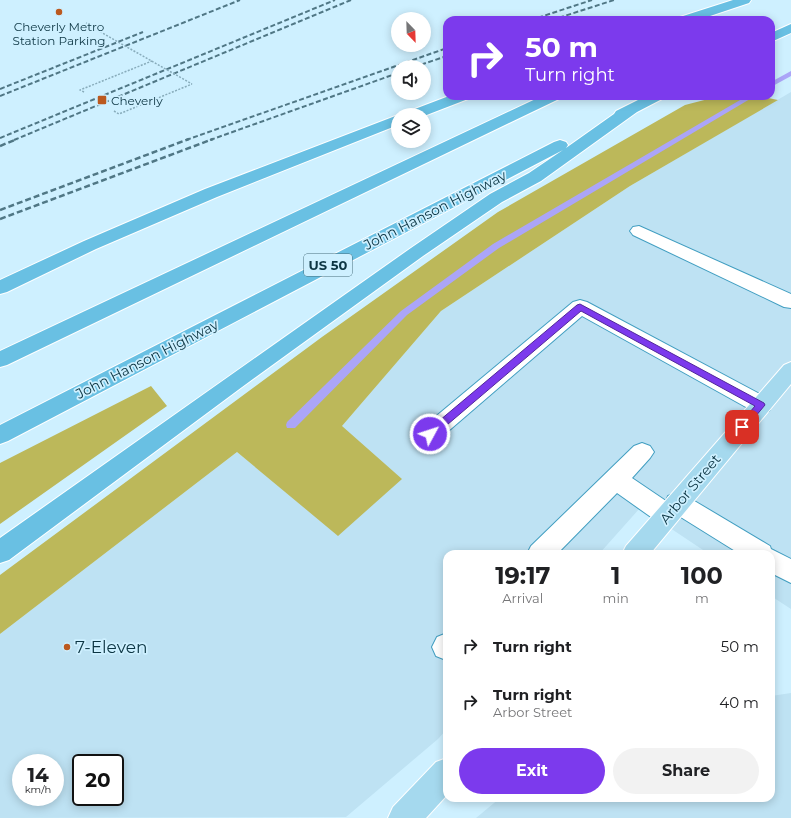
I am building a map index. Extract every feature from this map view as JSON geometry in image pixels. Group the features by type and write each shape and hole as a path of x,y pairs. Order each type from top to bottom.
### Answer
{"highway":[{"path":"697,16 745,0"},
{"path":"724,16 759,0"},
{"path":"775,36 791,28"},
{"path":"431,108 452,100"},
{"path":"0,360 546,100"},
{"name":"John Hanson Highway","path":"0,435 649,100"},
{"path":"0,552 410,256 496,198 534,177 634,108"},
{"path":"0,288 90,245 211,193 391,123"}],"main road":[{"name":"Arbor Street","path":"638,550 791,370"},
{"path":"404,818 443,777"}],"lane":[{"path":"639,231 791,302"},
{"path":"430,434 580,307 761,405"},
{"path":"544,550 642,452"},
{"path":"616,479 753,550"},
{"path":"775,562 791,572"}],"path":[{"path":"86,23 192,84 119,114 114,111"},
{"path":"84,92 80,90 152,61"}],"shaded area":[{"path":"791,92 791,609 775,599 775,550 703,550 640,508 603,550 443,550 443,733 346,817 0,818 0,634 237,452 338,535 342,426 441,311 630,186"},
{"path":"704,100 778,100 630,186 441,311 342,426 402,479 338,536 237,452 0,634 0,575 322,337 498,212 685,105"},
{"path":"151,386 167,406 0,524 0,463"},
{"path":"791,693 791,818 476,818 495,802 775,802 775,695"}],"waterway":[{"path":"775,83 791,73"},
{"path":"291,425 404,313 496,246 745,100"}],"railway":[{"path":"0,96 240,0"},
{"path":"0,138 335,0"},
{"path":"14,140 351,0"},
{"path":"543,16 592,0"},
{"path":"564,16 614,0"},
{"path":"0,89 143,32"},
{"path":"186,140 443,49"},
{"path":"431,61 443,57"},
{"path":"210,140 391,75"},
{"path":"0,146 17,139"},
{"path":"0,210 189,139"},
{"path":"0,219 213,139"}],"place":[{"name":"Cheverly Metro Station Parking","path":"59,12"},
{"name":"Cheverly","path":"102,100"},
{"name":"7-Eleven","path":"67,647"}],"route":[{"path":"430,434 580,307 761,405 742,427"}]}
